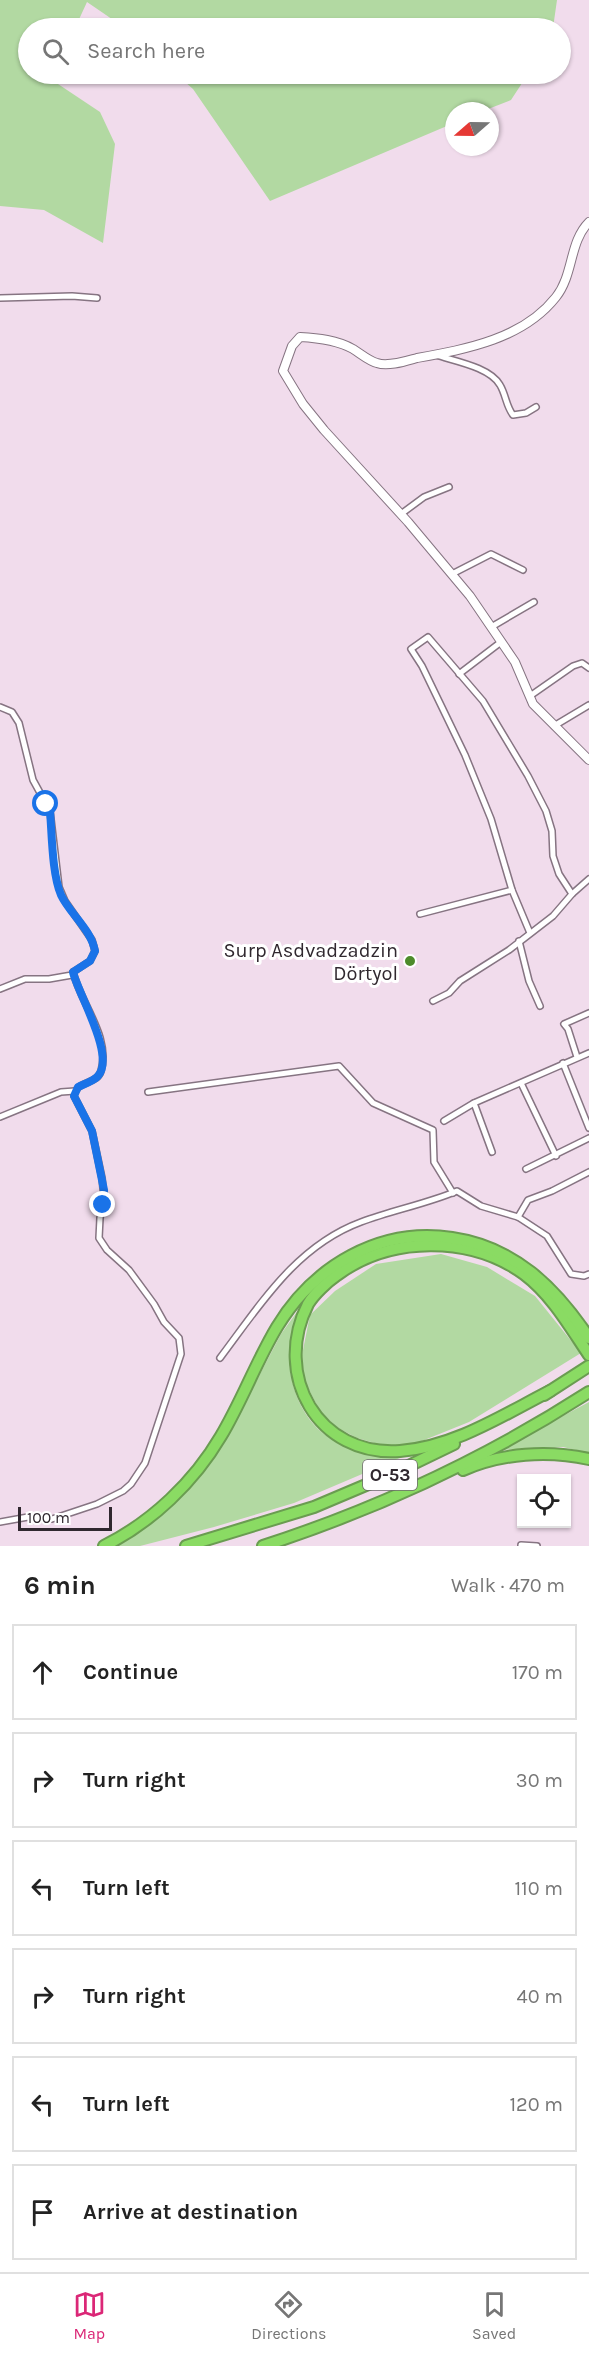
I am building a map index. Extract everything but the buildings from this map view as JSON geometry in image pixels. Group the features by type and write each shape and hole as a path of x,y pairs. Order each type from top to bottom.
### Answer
{"highway":[{"path":"104,1546 145,1520 185,1485 221,1436 278,1325 298,1298 323,1273 369,1246 391,1239 435,1236 471,1240 499,1250 528,1268 555,1292 589,1338"},
{"path":"550,1391 464,1435 430,1446 401,1451 377,1451 355,1446 335,1436 321,1423 300,1386 296,1365 296,1345 309,1302 330,1280 351,1265 373,1254 394,1249 443,1245 495,1258 524,1274 548,1297 589,1355"},
{"name":"O-53","path":"186,1546 314,1507 392,1474 467,1437 550,1391 589,1366"},
{"name":"O-53","path":"263,1546 321,1527 401,1494 477,1456 589,1392"},
{"path":"321,1527 471,1467 503,1458 555,1454 589,1459"}],"street":[{"path":"589,222 580,234 567,280 556,297 540,314 522,327 496,339 434,355 378,364 350,348 322,338 300,337 292,346 283,371 303,404 324,430 401,514 493,626 542,714 589,760"},
{"path":"0,298 72,296 97,298"},
{"path":"434,355 493,375 499,382 507,407 513,415 536,407"},
{"path":"401,514 424,497 449,487"},
{"path":"452,574 491,554 523,570"},
{"path":"493,626 534,602"},
{"path":"530,933 512,890 490,819 465,755 422,666 411,649 428,637 483,701 528,776 546,811 552,831 553,856 556,865 572,894"},
{"path":"459,674 501,642"},
{"path":"530,696 573,666 582,663 589,668"},
{"path":"555,726 589,705"},
{"path":"0,707 15,716 33,780 50,811 56,877 61,894 94,946 94,956 72,975 48,979 25,979 0,989"},
{"path":"434,1001 449,993 460,981 553,916 589,879"},
{"path":"420,914 512,890"},
{"path":"519,941 529,981 540,1006"},
{"path":"0,1117 62,1092 75,1091 98,1076 102,1059 99,1036 73,972"},
{"path":"576,1057 568,1029 564,1024 589,1013"},
{"path":"444,1121 474,1103 589,1053"},
{"path":"563,1063 589,1128"},
{"path":"148,1092 339,1066 373,1102 433,1130 434,1162 453,1193"},
{"path":"521,1083 556,1156"},
{"path":"0,1522 28,1518 52,1519 97,1504 123,1491 131,1484 145,1463 181,1354 179,1338 164,1322 129,1270 107,1250 99,1238 104,1197 102,1178 92,1131 74,1096 75,1091"},
{"path":"474,1103 492,1152"},
{"path":"526,1169 589,1138"},
{"path":"518,1217 528,1200 589,1172"},
{"path":"220,1358 284,1274 313,1248 334,1234 360,1222 432,1202 457,1191 481,1206 518,1217 547,1236 571,1274 584,1276 589,1274"},
{"path":"521,1543 537,1546"}],"green space":[{"path":"0,0 557,0 554,18 110,18 87,2 80,18 18,18 18,84 58,84 100,112 115,144 103,243 44,210 0,206"},
{"path":"187,84 521,84 511,100 499,105 499,102 445,102 445,127 270,201"},
{"path":"441,1254 487,1267 535,1296 581,1353 469,1422 417,1443 385,1446 357,1438 338,1428 321,1413 309,1390 300,1365 310,1315 335,1291 376,1264"},
{"path":"312,1291 297,1320 289,1357 295,1392 302,1408 312,1423 339,1443 372,1453 407,1455 294,1503 140,1546 112,1546 171,1505 186,1491 232,1427 281,1334"},
{"path":"589,1402 589,1453 563,1447 499,1450"}],"place":[{"name":"Surp Asdvadzadzin Dörtyol","path":"410,961"}],"route":[{"path":"46,804 50,811 58,887 64,901 92,940 95,951 90,961 73,972 99,1036 101,1070 98,1076 78,1087 74,1096 92,1131 104,1190 103,1205"}]}
